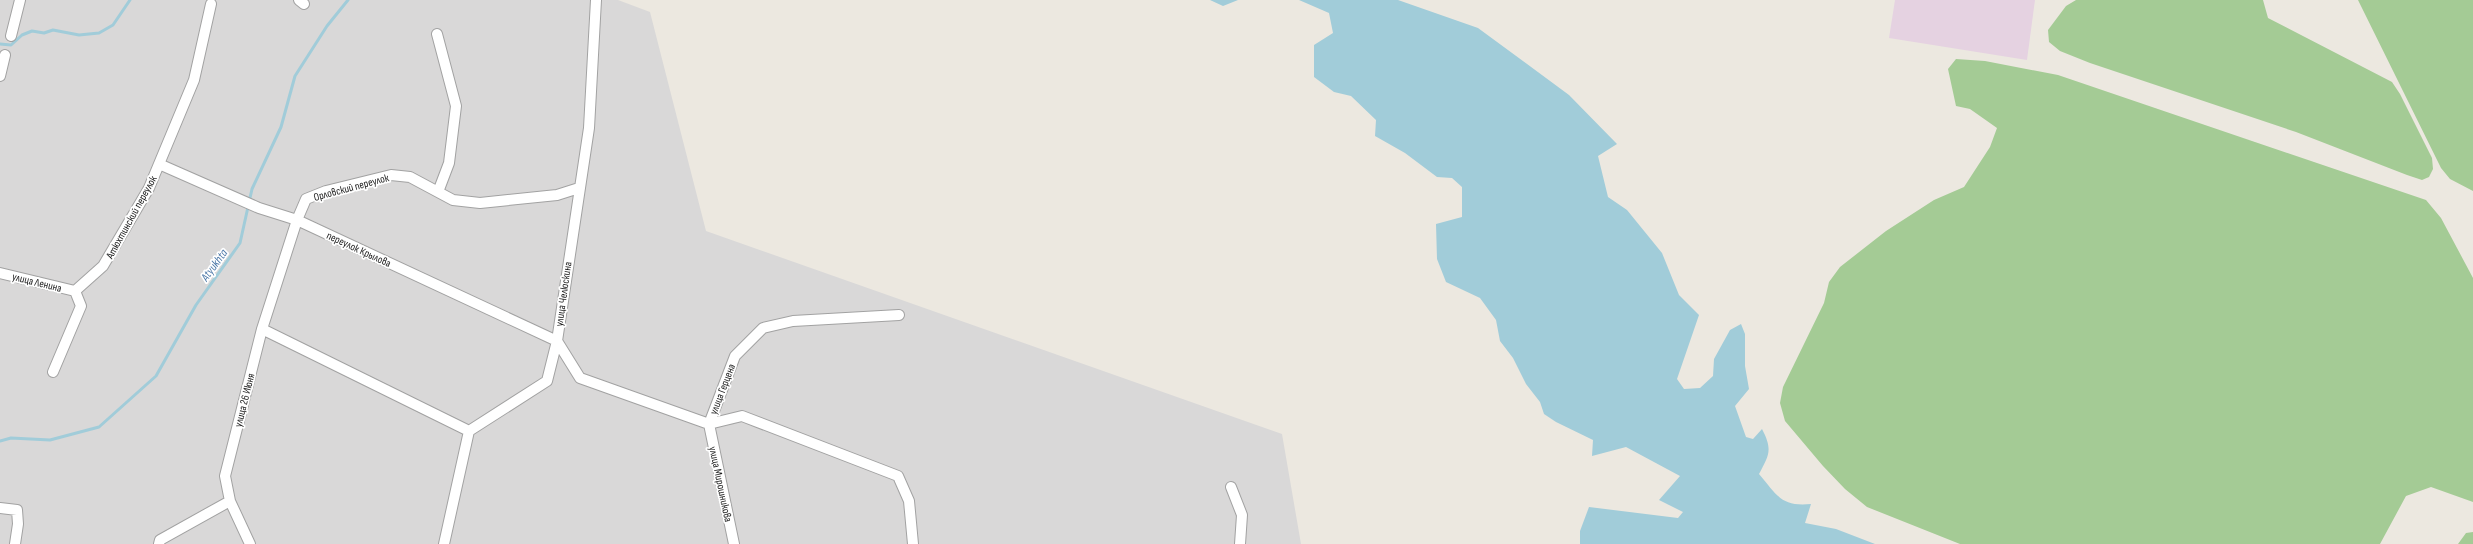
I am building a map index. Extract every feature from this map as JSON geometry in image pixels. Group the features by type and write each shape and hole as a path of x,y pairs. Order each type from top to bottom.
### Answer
{"street":[{"path":"11,36 20,0"},
{"name":"улица Челюскина","path":"469,431 547,381 556,341 589,128 596,0"},
{"name":"Атюхтинский переулок","path":"74,291 103,266 150,188 194,80 213,1"},
{"path":"437,34 456,106 449,163 438,192"},
{"path":"0,76 5,55"},
{"name":"переулок Крылова","path":"160,164 259,208 297,220 556,341"},
{"name":"Орловский переулок","path":"297,220 306,199 326,191 391,175 410,177 453,200 480,203 557,195 579,188"},
{"name":"улица 26 Июня","path":"250,544 230,501 225,476 262,329 297,220"},
{"name":"улица Ленина","path":"0,273 74,291"},
{"path":"53,372 81,306 74,291"},
{"name":"улица Герцена","path":"709,424 735,356 763,328 793,321 899,315"},
{"path":"262,329 469,431 444,544"},
{"path":"556,341 580,378 709,424"},
{"name":"улица Герцена","path":"709,424 742,416 898,476 909,501 913,544"},
{"name":"улица Мирошникова","path":"709,424 734,544"},
{"path":"1231,487 1242,515 1240,544"},
{"path":"159,544 160,540 230,501"},
{"path":"0,508 17,510 18,524 15,544"}],"shaded area":[{"path":"0,0 618,0 650,12 706,231 1282,434 1301,544 0,544"},
{"path":"1895,0 2035,0 2027,60 1889,38"}],"green space":[{"path":"2076,0 2263,0 2268,18 2392,82 2400,94 2432,158 2433,169 2429,177 2422,180 2296,132 2090,63 2060,51 2049,42 2048,30 2066,6"},
{"path":"2358,0 2473,0 2473,191 2450,179 2441,168"},
{"path":"1956,59 1985,61 2058,75 2426,200 2441,218 2473,278 2473,502 2431,487 2406,496 2380,544 1960,544 1867,507 1845,489 1823,466 1785,421 1780,403 1783,387 1824,303 1829,282 1840,267 1886,231 1934,200 1964,187 1990,147 1997,128 1970,109 1956,106 1948,69"},
{"path":"2473,532 2473,544 2458,544 2466,533"}],"water":[{"path":"1210,0 1238,0 1223,6"},
{"path":"1299,0 1398,0 1478,28 1569,95 1617,144 1598,156 1608,197 1627,210 1662,253 1679,295 1699,315 1677,379 1684,389 1700,388 1713,376 1714,359 1730,330 1741,324 1745,334 1745,366 1749,389 1735,406 1746,437 1753,439 1762,429 1768,442 1769,447 1767,457 1759,474 1780,498 1793,504 1811,504 1805,523 1836,529 1875,544 1580,544 1580,531 1589,507 1678,518 1683,512 1659,500 1680,476 1626,447 1592,456 1593,440 1556,422 1544,414 1540,402 1526,384 1513,358 1500,341 1496,320 1480,298 1446,282 1437,259 1436,224 1462,217 1462,187 1452,178 1437,177 1405,153 1375,136 1376,120 1351,96 1334,92 1314,77 1314,45 1333,33 1329,13"}],"waterway":[{"path":"0,44 11,45 22,35 32,31 44,33 53,30 79,35 99,33 113,25 130,0"},
{"name":"Atyukhta","path":"0,441 11,438 50,440 99,427 156,376 196,305 240,243 252,189 281,127 295,76 327,26 348,0"}]}
